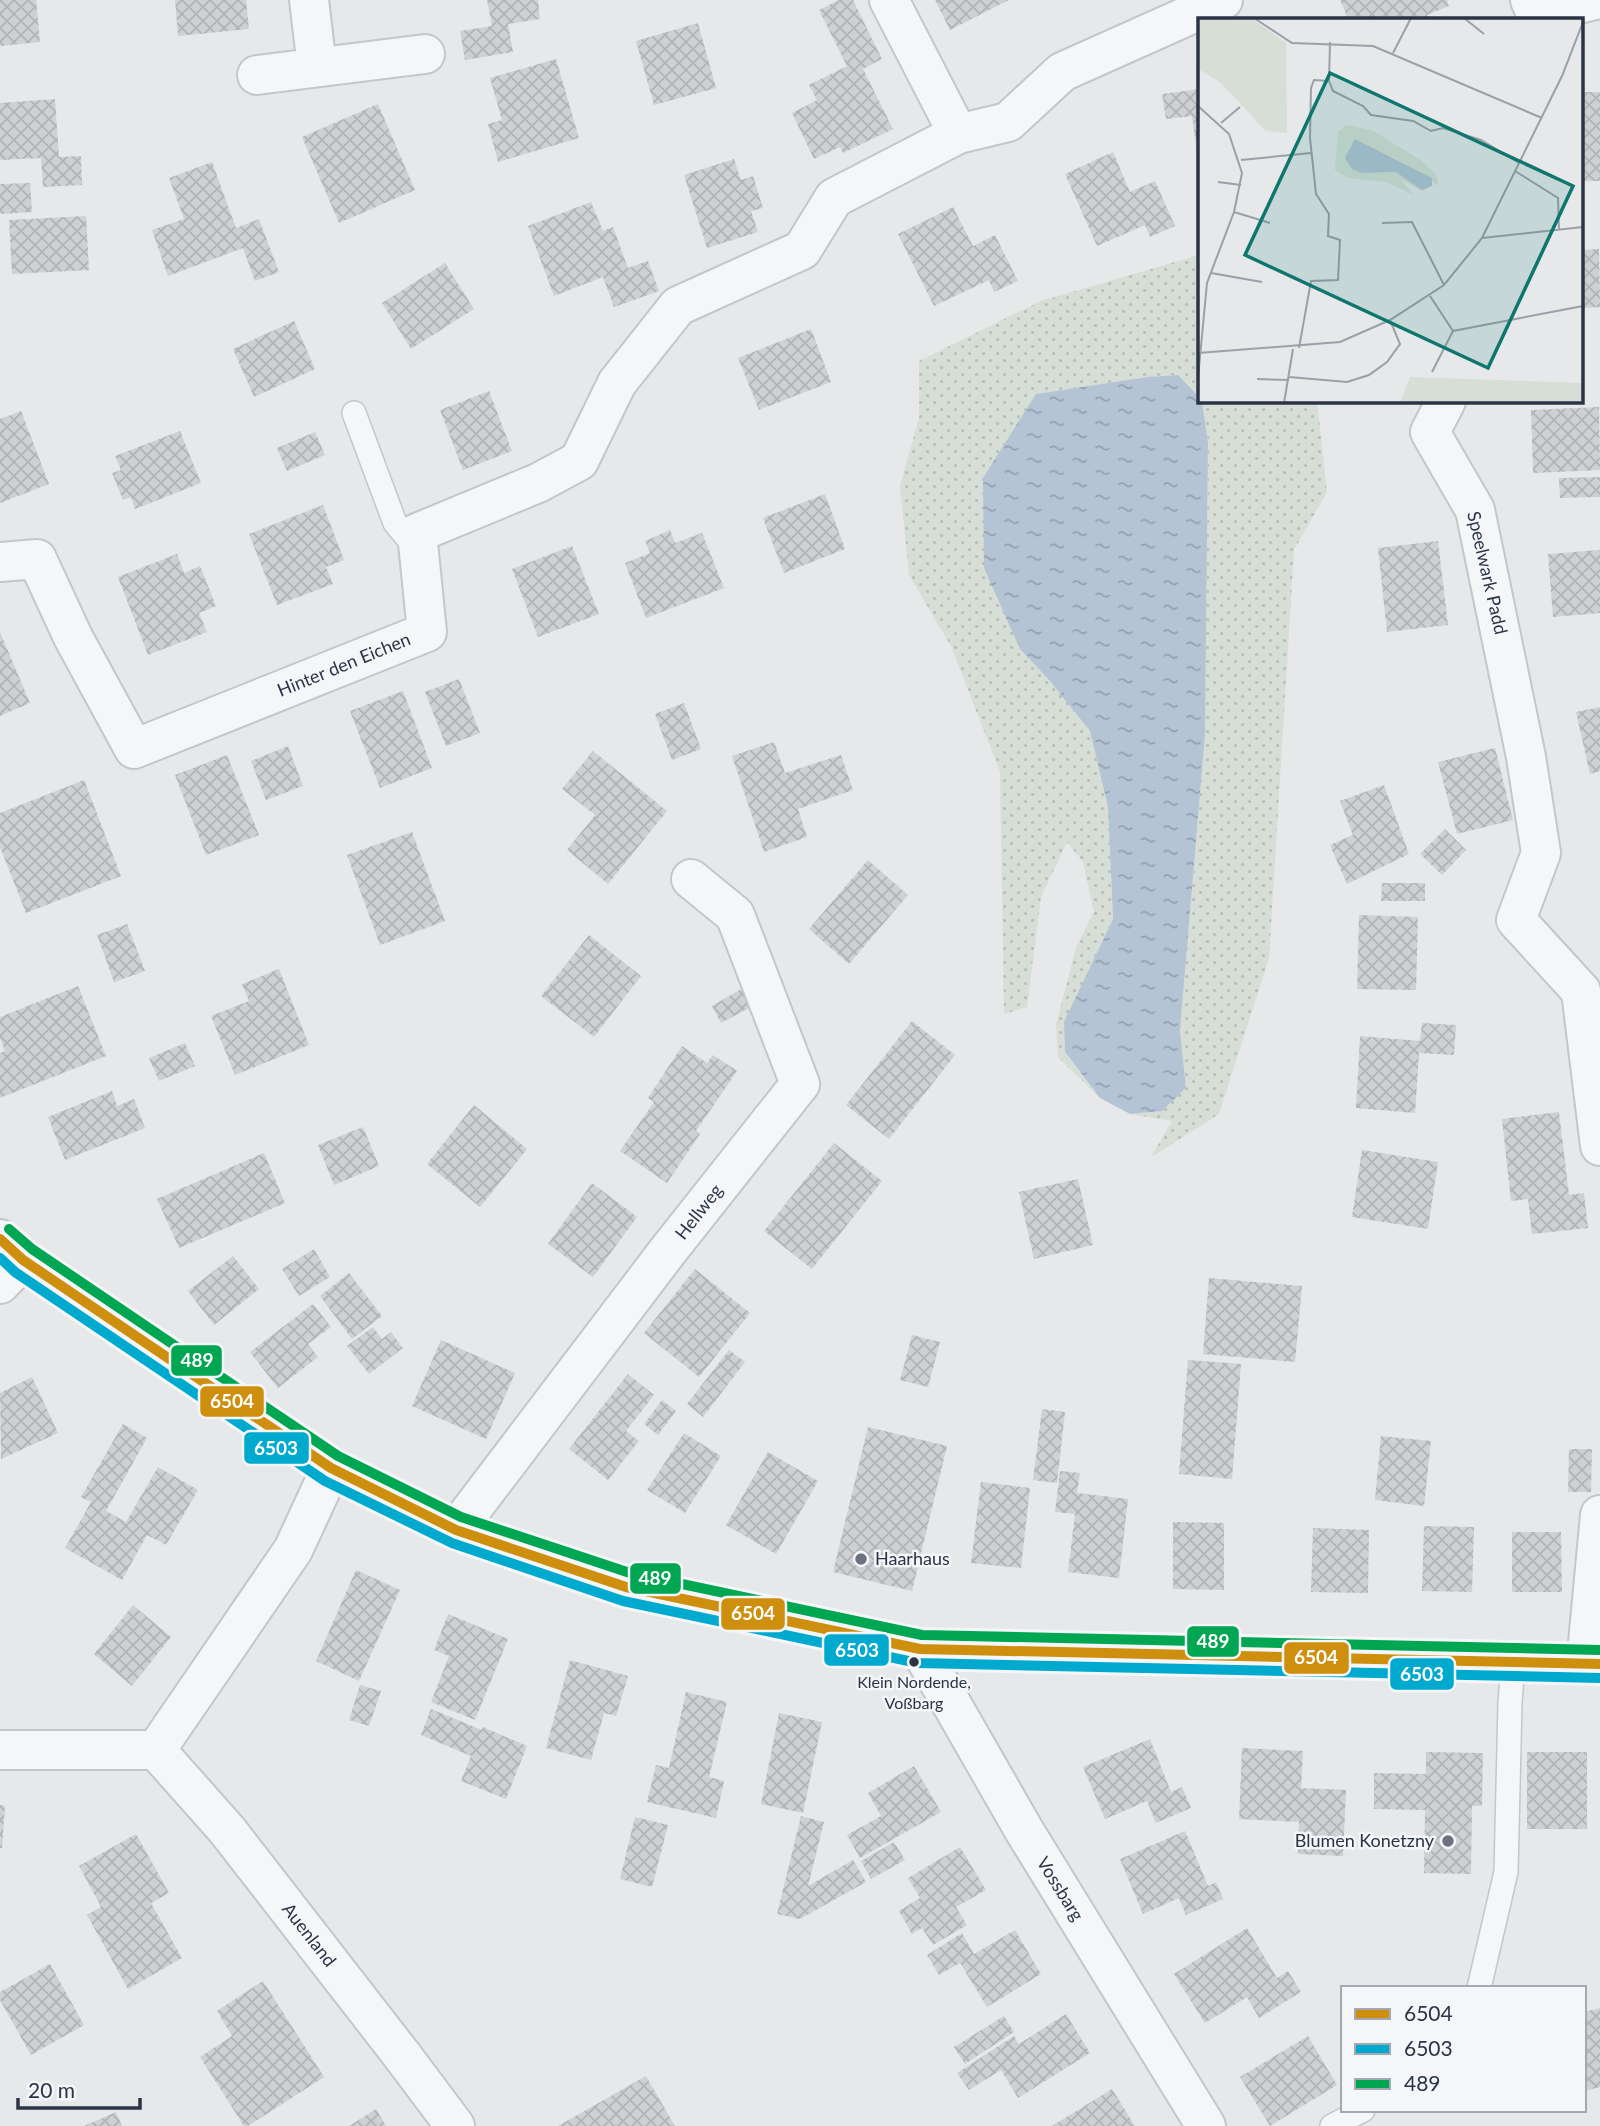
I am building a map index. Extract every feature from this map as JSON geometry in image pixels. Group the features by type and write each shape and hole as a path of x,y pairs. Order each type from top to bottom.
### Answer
{"street":[{"path":"309,0 317,67"},
{"path":"889,0 958,134"},
{"path":"419,552 417,534 538,483 579,461 617,383 678,306 802,250 834,198 958,134 1007,122 1062,72 1223,0"},
{"path":"1532,11 1595,0"},
{"path":"257,75 425,54"},
{"name":"Speelwark Padd","path":"1445,402 1430,432 1475,509 1526,757 1541,853 1516,920 1581,991 1600,1146"},
{"name":"Hinter den Eichen","path":"0,562 37,559 73,637 134,748 427,632 419,552"},
{"name":"Hellweg","path":"456,1530 667,1252 800,1084 735,915 691,879"},
{"path":"8,1261 331,1468 456,1530 626,1587 920,1649 1593,1664 1600,1515"},
{"path":"0,1750 156,1750 293,1550 331,1468"},
{"name":"Vossbarg","path":"920,1649 1025,1832 1206,2126"},
{"name":"Auenland","path":"156,1750 227,1830 455,2126"}],"lane":[{"path":"354,413 395,523 419,552"},
{"path":"1479,1986 1506,1872 1513,1662"},
{"path":"1332,2126 1359,2112"}],"shaded area":[{"path":"1198,255 1198,396 1177,375 1036,394 1020,649 1050,680 1090,731 1108,807 1113,919 1064,1023 1065,1053 1100,1098 1058,1057 1056,1025 1076,948 1094,912 1083,862 1067,842 1041,897 1027,1007 1004,1014 1000,772 951,646 909,575 900,486 919,418 919,361 1041,301"},
{"path":"1202,402 1317,402 1327,492 1294,550 1269,958 1219,1114 1151,1157 1172,1121 1130,1114 1162,1111 1186,1088 1180,1030 1205,735 1208,443"}],"water":[{"path":"1178,375 1198,396 1198,402 1202,402 1208,443 1205,735 1180,1030 1186,1088 1162,1111 1130,1114 1100,1098 1065,1052 1064,1022 1113,919 1108,807 1090,731 1020,649 984,568 983,478 1036,394"}],"building":[{"path":"0,0 36,0 40,42 0,46"},
{"path":"175,0 246,0 249,29 178,36"},
{"path":"487,0 538,0 540,19 508,24 513,52 465,60 460,31 492,26"},
{"path":"839,0 853,0 882,59 863,69 893,129 843,153 840,147 814,159 792,113 817,100 809,85 847,66 819,10"},
{"path":"935,0 1009,0 950,30"},
{"path":"1340,0 1447,0 1449,6 1427,15 1428,18 1348,18"},
{"path":"698,23 716,88 654,105 636,41"},
{"path":"556,59 579,138 498,162 488,124 502,120 490,78"},
{"path":"1198,89 1198,159 1192,116 1166,119 1162,94"},
{"path":"1582,92 1600,92 1600,181 1582,181"},
{"path":"55,99 59,157 81,156 82,185 43,187 41,158 0,160 0,103"},
{"path":"378,104 415,190 339,223 302,137"},
{"path":"1113,152 1130,192 1155,181 1175,226 1150,237 1145,225 1097,246 1065,174"},
{"path":"734,159 741,180 753,176 763,208 751,211 758,232 707,248 684,175"},
{"path":"212,162 236,228 259,219 279,272 255,281 243,248 168,276 152,230 184,219 169,178"},
{"path":"30,183 32,212 0,214 0,184"},
{"path":"591,202 603,231 613,227 628,268 648,261 659,291 614,307 603,277 554,296 528,226"},
{"path":"953,207 973,246 995,235 1018,281 994,292 989,280 934,306 898,234"},
{"path":"86,216 89,270 12,274 9,220"},
{"path":"1599,249 1600,307 1582,308 1582,250"},
{"path":"445,263 474,309 411,349 382,303"},
{"path":"294,321 315,369 254,397 233,349"},
{"path":"811,329 831,382 759,410 738,358"},
{"path":"489,391 512,451 463,470 440,410"},
{"path":"1599,407 1600,470 1533,473 1531,410"},
{"path":"21,411 49,484 0,503 0,419"},
{"path":"180,431 201,483 135,509 131,497 123,500 112,473 121,470 115,456"},
{"path":"315,432 325,455 287,471 277,448"},
{"path":"1600,477 1600,497 1560,498 1559,478"},
{"path":"825,494 845,549 784,573 763,518"},
{"path":"323,505 344,560 326,567 333,584 277,605 249,534"},
{"path":"670,530 675,543 702,533 724,588 646,618 625,563 650,553 645,541"},
{"path":"1438,541 1448,625 1387,632 1378,548"},
{"path":"572,546 599,614 538,637 512,569"},
{"path":"1600,550 1600,613 1553,617 1548,554"},
{"path":"177,554 184,573 200,566 216,606 199,613 207,632 148,655 118,577"},
{"path":"0,632 30,703 0,716"},
{"path":"459,679 480,733 446,746 425,692"},
{"path":"403,691 432,768 380,788 350,711"},
{"path":"684,703 701,749 672,760 655,714"},
{"path":"1600,707 1600,771 1590,774 1576,712"},
{"path":"774,742 785,773 841,755 853,790 798,809 807,837 764,852 732,756"},
{"path":"288,746 303,786 266,800 251,761"},
{"path":"1495,748 1513,820 1457,834 1438,762"},
{"path":"593,751 667,811 608,884 567,850 595,815 562,789"},
{"path":"227,755 259,835 206,855 175,775"},
{"path":"84,780 121,876 26,913 0,847 0,813"},
{"path":"1384,785 1409,854 1347,884 1330,845 1353,835 1340,801"},
{"path":"1445,829 1466,850 1442,875 1420,854"},
{"path":"412,832 445,921 380,945 347,855"},
{"path":"868,860 908,895 849,964 809,929"},
{"path":"1382,883 1425,883 1425,901 1381,901"},
{"path":"1359,915 1418,917 1416,990 1357,989"},
{"path":"127,924 145,971 114,982 97,935"},
{"path":"589,935 641,976 594,1037 541,996"},
{"path":"279,969 309,1045 235,1075 211,1016 249,1001 242,984"},
{"path":"78,986 106,1056 0,1098 0,1053 5,1051 0,1038 0,1017"},
{"path":"741,989 751,1007 721,1023 712,1006"},
{"path":"912,1021 955,1055 889,1139 846,1105"},
{"path":"1422,1023 1456,1025 1454,1055 1419,1053 1415,1113 1356,1108 1360,1036 1420,1041"},
{"path":"185,1043 195,1066 159,1081 149,1058"},
{"path":"682,1046 707,1063 713,1055 737,1071 696,1131 700,1134 667,1183 620,1151 654,1102 648,1098"},
{"path":"112,1091 117,1106 134,1099 145,1128 65,1160 48,1117"},
{"path":"474,1105 527,1149 480,1207 427,1164"},
{"path":"1559,1112 1569,1195 1584,1193 1588,1228 1532,1234 1528,1199 1511,1201 1502,1119"},
{"path":"363,1127 379,1166 334,1185 318,1145"},
{"path":"834,1143 882,1181 812,1269 764,1231"},
{"path":"1362,1150 1438,1162 1428,1229 1352,1217"},
{"path":"264,1153 285,1203 179,1248 157,1199"},
{"path":"1078,1179 1093,1245 1034,1259 1019,1192"},
{"path":"592,1183 637,1217 593,1277 548,1244"},
{"path":"314,1249 330,1277 299,1296 282,1269"},
{"path":"233,1256 259,1289 214,1325 188,1291"},
{"path":"695,1269 750,1313 699,1377 644,1333"},
{"path":"349,1273 382,1316 352,1339 320,1296"},
{"path":"1209,1278 1302,1286 1295,1362 1203,1354"},
{"path":"313,1304 331,1327 308,1344 318,1357 278,1388 250,1352"},
{"path":"373,1327 382,1339 391,1332 403,1348 369,1374 347,1346"},
{"path":"912,1335 940,1342 928,1387 900,1380"},
{"path":"441,1340 515,1373 486,1439 412,1406"},
{"path":"729,1350 745,1362 703,1417 687,1404"},
{"path":"1188,1360 1241,1364 1232,1479 1179,1474"},
{"path":"628,1374 654,1395 626,1431 639,1441 608,1480 569,1449"},
{"path":"32,1377 58,1433 1,1459 0,1393"},
{"path":"662,1400 676,1411 658,1435 644,1424"},
{"path":"1042,1409 1065,1412 1057,1483 1033,1480"},
{"path":"123,1424 147,1438 106,1511 126,1522 158,1467 198,1490 166,1545 147,1535 122,1580 65,1548 91,1502 81,1497"},
{"path":"868,1427 947,1446 912,1591 833,1572"},
{"path":"684,1433 721,1456 685,1513 647,1490"},
{"path":"1381,1436 1431,1441 1424,1506 1375,1500"},
{"path":"1569,1449 1592,1449 1591,1492 1568,1492"},
{"path":"768,1452 818,1481 776,1554 726,1525"},
{"path":"1060,1471 1080,1473 1077,1493 1128,1499 1119,1578 1068,1572 1075,1514 1055,1512"},
{"path":"981,1482 1030,1488 1021,1568 971,1563"},
{"path":"1173,1522 1224,1523 1224,1590 1173,1589"},
{"path":"1424,1526 1474,1527 1472,1592 1422,1591"},
{"path":"1313,1528 1369,1530 1368,1593 1311,1592"},
{"path":"1512,1532 1561,1532 1562,1592 1512,1592"},
{"path":"356,1570 400,1590 359,1681 316,1661"},
{"path":"133,1605 171,1637 132,1686 94,1654"},
{"path":"448,1614 508,1639 475,1720 431,1702 449,1656 434,1650"},
{"path":"570,1660 628,1676 616,1716 604,1713 591,1760 546,1748"},
{"path":"360,1685 381,1691 369,1726 349,1720"},
{"path":"686,1692 727,1702 709,1777 724,1781 716,1818 647,1802 656,1765 669,1768"},
{"path":"431,1709 527,1746 506,1799 461,1781 471,1756 421,1735"},
{"path":"779,1713 822,1722 803,1813 761,1804"},
{"path":"1150,1739 1171,1792 1182,1787 1191,1808 1156,1823 1147,1801 1105,1819 1083,1767"},
{"path":"1242,1748 1303,1751 1301,1788 1346,1790 1343,1856 1298,1854 1299,1822 1239,1819"},
{"name":"Blumen Konetzny","path":"1426,1752 1483,1753 1482,1806 1472,1806 1471,1874 1424,1873 1425,1810 1374,1809 1374,1773 1426,1774"},
{"path":"1527,1752 1587,1752 1587,1829 1527,1829"},
{"path":"914,1766 941,1812 860,1858 847,1835 881,1816 868,1793"},
{"path":"0,1805 5,1806 2,1848 0,1848"},
{"path":"801,1816 824,1822 808,1886 853,1860 866,1882 800,1919 777,1914"},
{"path":"635,1817 668,1825 652,1887 620,1879"},
{"path":"1185,1831 1208,1886 1216,1882 1223,1899 1186,1915 1179,1898 1143,1914 1120,1859"},
{"path":"136,1834 169,1893 151,1903 182,1958 128,1989 87,1915 101,1907 79,1866"},
{"path":"894,1842 905,1860 871,1879 861,1861"},
{"path":"960,1847 986,1890 956,1907 967,1925 933,1945 922,1928 912,1934 899,1911 920,1898 908,1878"},
{"path":"1247,1928 1277,1978 1288,1971 1301,1992 1259,2018 1247,1997 1205,2023 1174,1974"},
{"path":"1015,1930 1041,1974 987,2007 960,1963 939,1975 927,1955 962,1933 974,1954"},
{"path":"50,1964 84,2025 31,2055 0,2000 0,1992"},
{"path":"263,1981 324,2077 244,2126 200,2057 232,2036 217,2011"},
{"path":"1600,2008 1600,2087 1586,2090 1586,2012"},
{"path":"1066,2014 1090,2053 1018,2098 1001,2070 969,2090 957,2073 1014,2036 1019,2044"},
{"path":"1004,2016 1014,2032 965,2064 954,2047"},
{"path":"1308,2036 1337,2085 1270,2126 1240,2077"},
{"path":"646,2076 675,2126 558,2126"},
{"path":"1112,2089 1135,2126 1052,2126"},
{"path":"376,2109 386,2126 349,2126"},
{"path":"116,2112 122,2126 84,2126"}],"transit line":[{"name":"489","path":"9,1229 32,1249 338,1456 461,1517 630,1573 922,1635 1600,1650"},
{"name":"6504","path":"0,1239 23,1260 331,1468 456,1530 626,1587 920,1649 1600,1664"},
{"name":"6503","path":"0,1258 15,1272 325,1481 452,1543 623,1601 918,1663 1600,1678"}],"place":[{"name":"Haarhaus","path":"861,1559"},
{"name":"Klein Nordende, Voßbarg","path":"914,1662"},
{"name":"Blumen Konetzny","path":"1448,1841"}]}
